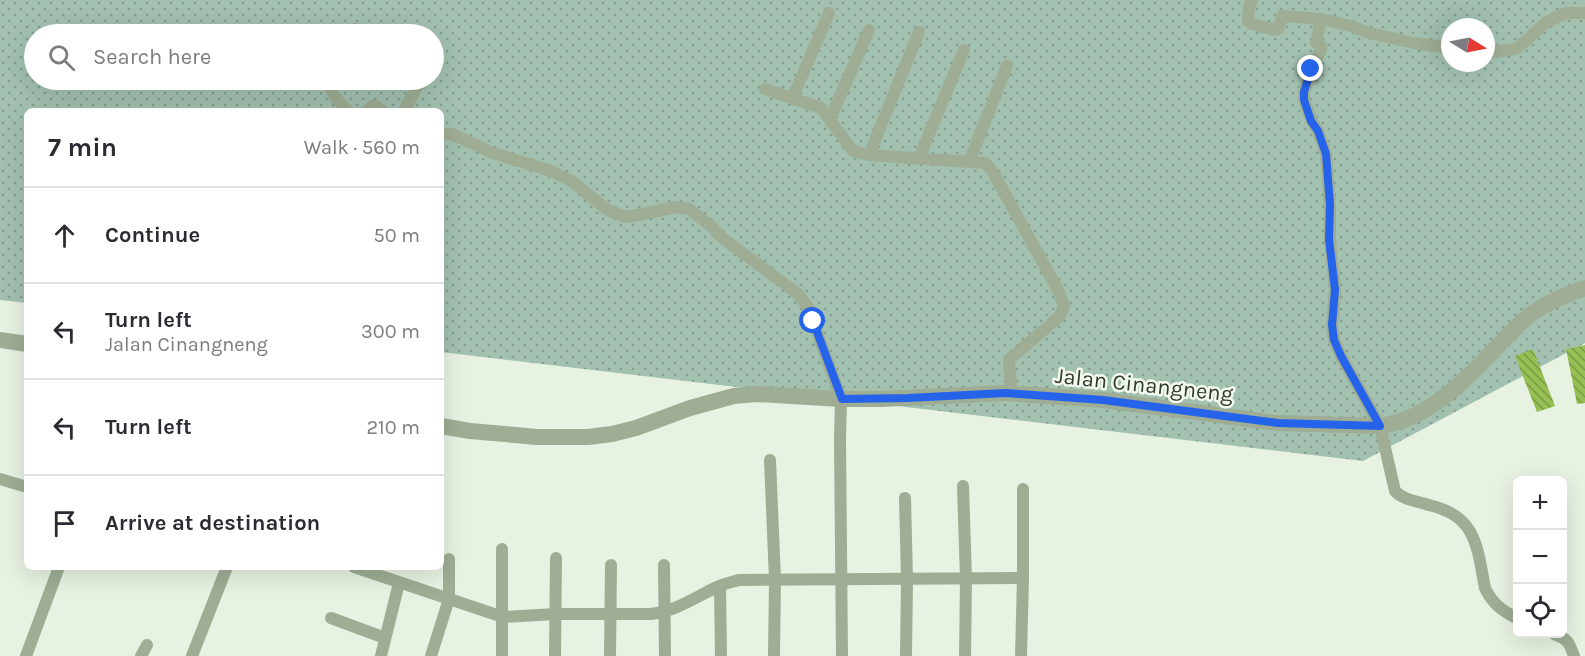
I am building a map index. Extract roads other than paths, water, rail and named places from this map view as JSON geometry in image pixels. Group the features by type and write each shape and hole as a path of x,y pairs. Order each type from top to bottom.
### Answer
{"street":[{"path":"1252,0 1248,21 1275,30 1278,29 1283,16 1321,19 1369,33 1441,47"},
{"path":"792,99 829,13"},
{"path":"1495,52 1516,49 1547,22 1566,13 1585,13"},
{"path":"1321,19 1316,43 1321,45 1321,50 1311,69 1304,100 1326,154 1330,205 1329,239 1335,290 1332,325 1334,340 1380,426 1395,490 1399,496 1442,508 1458,517 1469,530 1476,544 1488,594 1500,609 1513,616"},
{"path":"830,119 869,30"},
{"path":"868,155 918,32"},
{"path":"919,158 964,50"},
{"path":"969,162 1007,66"},
{"path":"765,89 821,108 853,151 868,155 985,163 993,172 1059,292 1064,306 1060,316 1010,359 1012,394"},
{"path":"330,90 345,108"},
{"path":"406,108 416,90"},
{"path":"444,135 452,134 493,153 551,171 573,182 605,208 627,217 677,207 689,209 721,237 803,300 842,399 840,439 842,656"},
{"name":"Jalan Cinangneng","path":"444,427 537,437 588,437 628,430 690,408 734,396 756,394 842,399 1012,394 1103,400 1278,423 1380,426 1395,424 1433,405 1481,364 1526,318 1557,298 1585,288"},
{"path":"0,340 24,344"},
{"path":"770,460 775,580 774,656"},
{"path":"0,479 24,486"},
{"path":"963,486 966,579 965,656"},
{"path":"1021,656 1023,489"},
{"path":"905,498 906,656"},
{"path":"502,549 502,656"},
{"path":"555,656 556,558"},
{"path":"431,656 449,599 448,559"},
{"path":"664,565 665,656"},
{"path":"609,656 611,566"},
{"path":"26,656 58,570"},
{"path":"192,656 226,570"},
{"path":"362,570 503,617 664,613 720,586 740,580 1023,578"},
{"path":"381,656 399,583"},
{"path":"720,586 721,656"},
{"path":"331,618 385,638"},
{"path":"493,656 501,637"},
{"path":"1564,638 1569,642 1574,656"}]}
